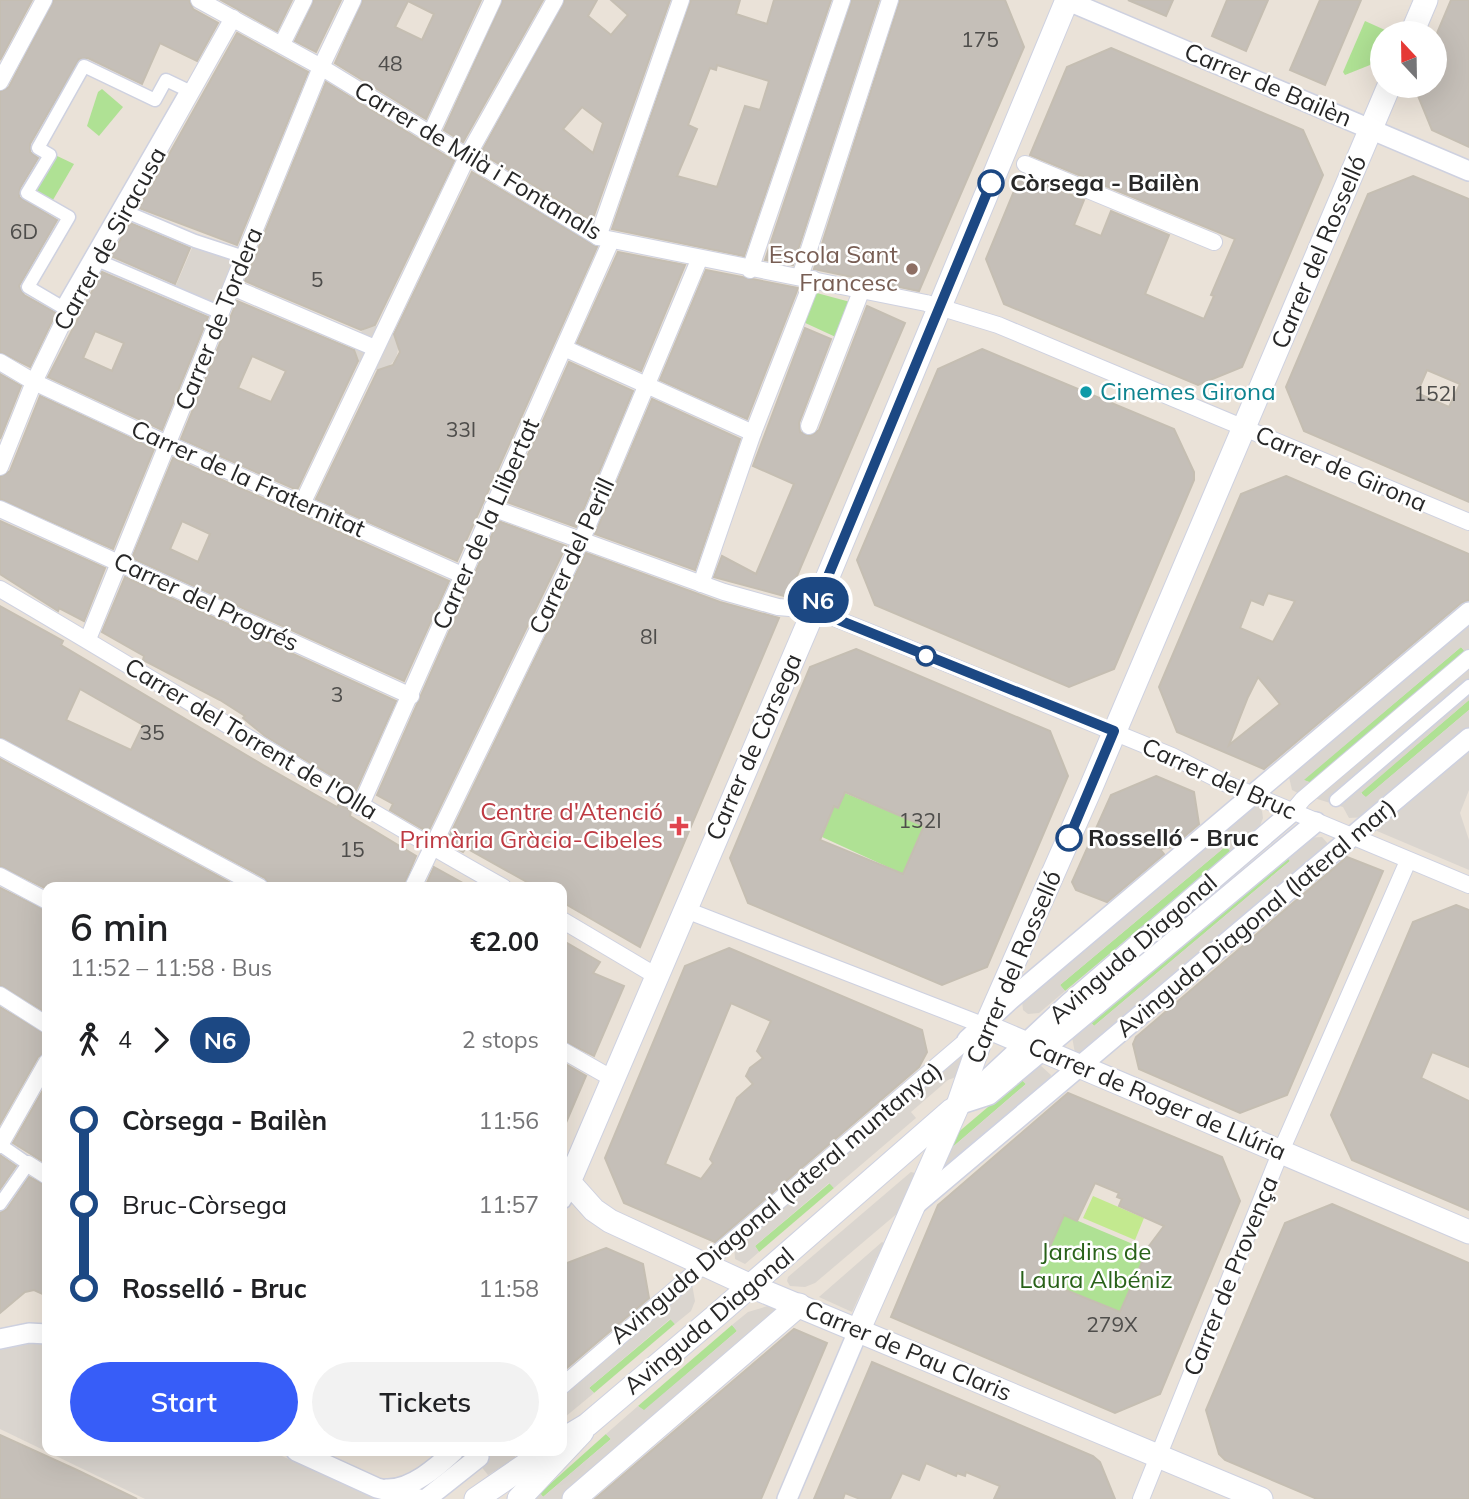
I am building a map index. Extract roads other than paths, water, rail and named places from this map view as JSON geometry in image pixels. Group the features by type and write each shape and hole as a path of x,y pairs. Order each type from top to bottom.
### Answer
{"main road":[{"name":"Carrer de Còrsega","path":"567,1179 658,977 814,610 1067,0"},
{"path":"1417,21 1426,0"},
{"name":"Carrer del Rosselló","path":"859,1329 958,1105 985,1026 1384,98"},
{"name":"Carrer de Roger de Llúria","path":"985,1026 1469,1232"},
{"name":"Avinguda Diagonal","path":"567,1437 587,1425 751,1286 958,1105"},
{"name":"Carrer de Pau Claris","path":"567,1188 610,1221 751,1286 1261,1499"},
{"path":"574,1499 799,1306"},
{"name":"Avinguda Diagonal","path":"567,1451 587,1425"},
{"path":"476,1499 539,1456"},
{"name":"Avinguda Diagonal","path":"519,1499 562,1456"}],"street":[{"path":"0,82 44,0"},
{"name":"Carrer de Milà i Fontanals","path":"199,0 321,66 605,239 699,260 806,278 940,306"},
{"path":"282,44 304,0"},
{"name":"Carrer de Tordera","path":"88,639 321,66 353,0"},
{"path":"431,133 493,0"},
{"path":"302,504 468,155 555,0"},
{"name":"Carrer de la Llibertat","path":"360,807 564,348 605,239 681,0"},
{"path":"750,270 842,0"},
{"path":"701,584 806,278 890,0"},
{"name":"Carrer de Bailèn","path":"1067,0 1469,171"},
{"name":"Carrer de Siracusa","path":"0,467 34,382 97,260 233,18"},
{"path":"84,66 155,100 166,80 187,90 62,307 28,287 69,217 27,193 50,155 38,148 84,66"},
{"path":"1025,164 1214,242"},
{"path":"124,211 195,241 244,257"},
{"path":"97,260 221,313"},
{"name":"Carrer del Perill","path":"416,882 430,858 432,846 581,541 699,260"},
{"path":"232,287 375,348"},
{"path":"809,426 862,289"},
{"name":"Carrer de Girona","path":"940,306 1014,332 1469,522"},
{"path":"564,348 753,433"},
{"name":"Carrer de la Fraternitat","path":"0,362 34,382 169,445 462,575"},
{"name":"Carrer del Bruc","path":"492,508 701,584 778,607 814,610 1114,731 1252,795 1469,886"},
{"name":"Carrer del Progrés","path":"0,509 411,696"},
{"name":"Carrer del Torrent de l'Olla","path":"0,589 88,639 360,807 494,882"},
{"name":"Avinguda Diagonal (lateral muntanya)","path":"567,1381 985,1026 1010,1000 1469,612"},
{"name":"Avinguda Diagonal","path":"1034,1047 1292,812 1303,799 1469,658"},
{"path":"1336,800 1469,686"},
{"name":"Avinguda Diagonal (lateral mar)","path":"914,1206 1469,738"},
{"path":"0,747 251,882"},
{"name":"Avinguda Diagonal","path":"958,1105 1315,822"},
{"name":"Carrer de Provença","path":"1141,1499 1281,1151 1408,862"},
{"path":"0,876 42,898"},
{"name":"Carrer de Roger de Llúria","path":"685,910 985,1026"},
{"path":"567,923 658,977"},
{"path":"0,995 42,1022"},
{"path":"567,1054 613,1079"},
{"path":"42,1071 1,1145 42,1173"},
{"path":"0,1204 28,1164"},
{"name":"Carrer del Rosselló","path":"787,1499 859,1329"},
{"path":"0,1339 29,1333 42,1334"},
{"path":"307,1456 377,1488 419,1499"},
{"path":"377,1488 406,1485 440,1465 449,1456"},
{"path":"426,1499 480,1456"}],"place":[{"name":"Còrsega - Bailèn","path":"991,183"},
{"name":"Escola Sant Francesc","path":"912,269"},
{"name":"Cinemes Girona","path":"1086,392"},
{"name":"Centre d'Atenció Primària Gràcia-Cibeles","path":"679,826"},
{"name":"Rosselló - Bruc","path":"1069,838"}],"park label":[{"name":"Jardins de Laura Albéniz","path":"1096,1266"}]}
